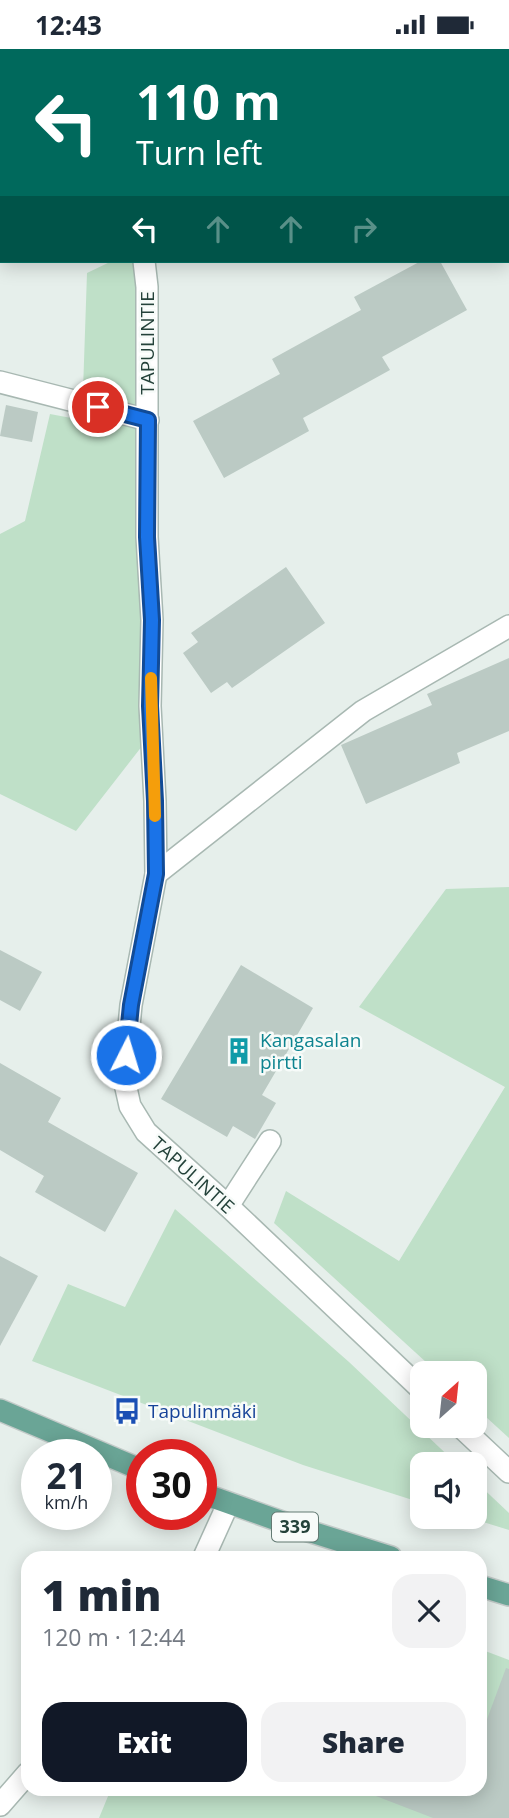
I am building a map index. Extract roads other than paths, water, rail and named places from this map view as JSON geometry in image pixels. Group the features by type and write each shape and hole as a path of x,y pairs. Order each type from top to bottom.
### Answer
{"main road":[{"path":"0,1410 126,1463"},
{"name":"339","path":"217,1500 373,1551"},
{"path":"487,1588 509,1595"}],"street":[{"name":"TAPULINTIE","path":"144,263 147,287 147,537 152,620 150,706 156,874 131,1005 124,1079 130,1106 146,1132 410,1379"},
{"path":"0,382 148,420"},
{"path":"156,874 363,711 509,626"},
{"path":"228,1206 270,1141"},
{"path":"474,1439 509,1472"},
{"path":"207,1551 228,1504"},
{"path":"0,1805 21,1781"}],"place":[{"name":"Kangasalan pirtti","path":"239,1051"},
{"name":"Tapulinmäki","path":"127,1411"}]}
